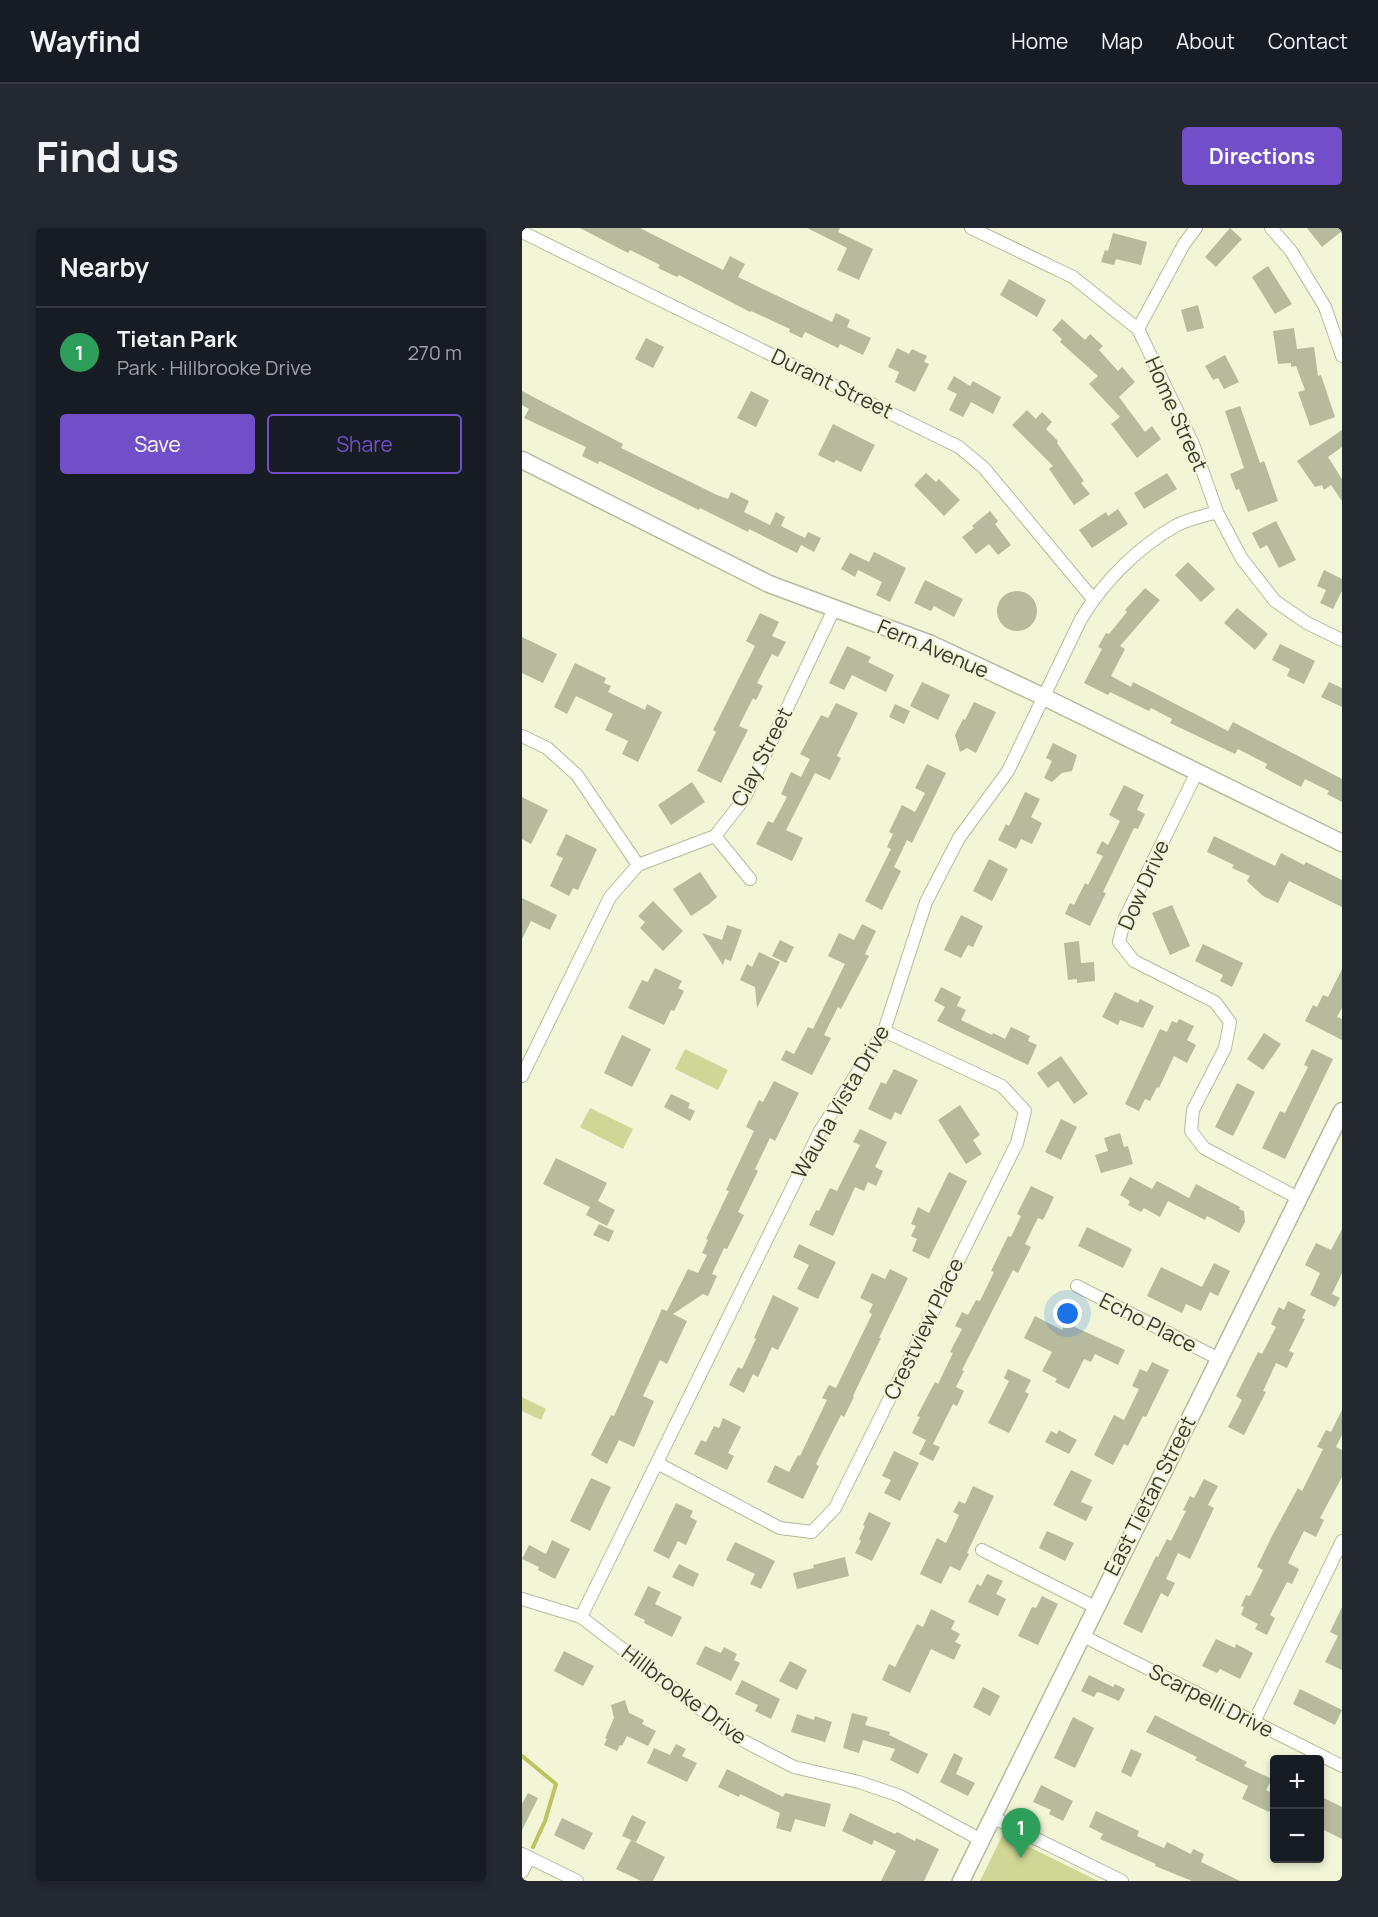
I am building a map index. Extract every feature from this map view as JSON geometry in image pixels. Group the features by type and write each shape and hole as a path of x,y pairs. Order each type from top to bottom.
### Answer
{"main road":[{"name":"Fern Avenue","path":"522,460 769,584 931,644 1342,843"},
{"name":"East Tietan Street","path":"961,1881 1342,1111"}],"street":[{"name":"Home Street","path":"971,228 995,233 1073,277 1138,329 1193,444 1217,512 1242,559 1275,601 1307,623 1342,640"},
{"path":"1138,329 1184,244 1196,228"},
{"path":"1271,228 1291,251 1325,307 1342,356"},
{"name":"Durant Street","path":"522,232 959,447 984,468 1093,599"},
{"name":"Wauna Vista Drive","path":"580,1617 820,1131 884,1031 926,902 959,838 1008,771 1081,619 1093,599 1137,554 1178,524 1217,512"},
{"name":"Clay Street","path":"715,836 744,799 834,609"},
{"path":"522,736 547,748 577,775 638,865"},
{"name":"Dow Drive","path":"1197,772 1125,918 1119,942 1134,961 1215,1002 1230,1022 1225,1048 1193,1110 1191,1131 1204,1148 1298,1198"},
{"path":"522,1076 610,897 638,865 715,836 750,879"},
{"name":"Crestview Place","path":"657,1463 780,1528 812,1532 835,1508 1017,1143 1025,1111 1002,1086 884,1031"},
{"name":"Echo Place","path":"1077,1286 1219,1359"},
{"path":"1254,1722 1342,1541"},
{"path":"982,1550 1095,1607"},
{"name":"Hillbrooke Drive","path":"522,1599 580,1617 738,1738 794,1767 860,1782 900,1796 981,1840"},
{"name":"Scarpelli Drive","path":"1081,1635 1342,1766"},
{"path":"992,1817 1122,1881"},
{"path":"522,1872 526,1856 577,1881"}],"green space":[{"path":"685,1049 728,1070 718,1090 675,1069"},
{"path":"590,1108 633,1129 623,1149 580,1127"},
{"path":"522,1397 546,1409 541,1420 522,1411"},
{"path":"1003,1834 1098,1881 980,1881"}],"building":[{"path":"580,228 640,228 723,270 730,256 745,264 738,277 832,322 836,313 850,320 847,327 871,338 863,355 840,344 838,348 805,332 802,338 789,332 790,329 750,312 679,275 677,277 658,268 660,265 630,250 628,253"},
{"path":"807,228 840,228 838,232 873,249 859,280 837,270 847,248"},
{"path":"1230,228 1242,239 1216,267 1205,257"},
{"path":"1307,228 1342,228 1342,231 1322,247"},
{"path":"1113,233 1147,242 1141,265 1116,259 1114,265 1101,262 1105,250 1108,251"},
{"path":"1268,266 1292,304 1275,314 1252,277"},
{"path":"1009,279 1046,300 1037,317 1000,295"},
{"path":"1198,305 1204,328 1187,332 1181,310"},
{"path":"1062,319 1085,340 1090,334 1103,346 1099,350 1118,371 1122,367 1135,382 1119,397 1145,432 1152,426 1161,439 1137,458 1111,424 1120,417 1089,384 1098,376 1060,342 1062,339 1052,330"},
{"path":"1294,328 1297,349 1314,347 1318,376 1321,375 1335,417 1310,426 1298,392 1305,390 1296,366 1291,367 1291,363 1278,364 1273,331"},
{"path":"646,338 664,347 653,368 635,359"},
{"path":"897,348 909,354 912,349 927,356 924,362 929,364 915,392 895,382 899,372 888,367"},
{"path":"1225,355 1239,382 1224,389 1218,378 1213,380 1205,366"},
{"path":"954,376 970,386 973,381 1001,397 993,414 971,402 963,417 949,410 957,394 947,389"},
{"path":"522,391 623,444 621,448 717,495 728,499 731,492 749,501 744,512 770,525 776,512 785,517 781,526 805,538 808,532 821,538 814,552 801,545 797,553 749,529 748,532 700,508 699,510 599,461 598,464 582,456 586,447 524,418 529,409 522,405"},
{"path":"751,391 769,400 756,427 737,418"},
{"path":"1240,406 1260,463 1264,461 1278,501 1248,512 1230,474 1244,468 1225,411"},
{"path":"1027,410 1036,419 1042,412 1052,422 1046,429 1058,441 1057,443 1084,481 1081,483 1090,494 1074,505 1049,469 1053,466 1012,425"},
{"path":"833,424 875,445 861,472 836,460 834,463 818,455"},
{"path":"1342,430 1342,447 1328,457 1342,479 1342,501 1331,485 1324,490 1322,485 1315,487 1297,461"},
{"path":"926,473 936,482 939,479 960,500 944,516 914,485"},
{"path":"1167,473 1177,489 1144,509 1134,493"},
{"path":"1118,509 1128,524 1092,548 1079,530 1106,512 1108,516"},
{"path":"990,511 998,521 995,524 1011,545 998,555 989,544 976,554 962,537"},
{"path":"1276,521 1296,560 1279,568 1267,545 1260,549 1252,533"},
{"path":"874,552 906,568 890,602 876,595 882,582 858,570 855,577 841,569 850,553 869,562"},
{"path":"1188,562 1215,589 1201,602 1175,575"},
{"path":"1324,570 1342,579 1342,591 1333,609 1320,603 1326,590 1317,586"},
{"path":"925,580 963,599 954,617 934,606 931,611 914,603"},
{"path":"1145,588 1160,600 1120,646 1125,649 1111,676 1131,687 1133,682 1228,731 1233,722 1342,779 1342,802 1327,794 1329,791 1305,779 1301,787 1265,768 1267,764 1238,749 1235,754 1170,723 1172,719 1151,708 1149,711 1110,692 1108,695 1084,683 1102,649 1098,647 1106,633 1109,634 1127,612 1125,610"},
{"path":"1017,591 1031,597 1037,611 1031,625 1017,631 1003,625 997,611 1003,597"},
{"path":"1237,608 1268,634 1255,650 1224,623"},
{"path":"760,613 779,622 772,636 786,642 778,657 772,654 757,683 763,686 756,700 753,698 739,726 748,730 721,783 697,771 716,732 713,730 755,646 746,641"},
{"path":"522,637 557,654 543,683 522,673"},
{"path":"1280,644 1315,661 1304,684 1287,676 1290,669 1272,660"},
{"path":"847,646 871,657 868,662 894,675 886,692 852,675 844,690 829,683"},
{"path":"575,663 606,678 604,683 611,686 608,692 645,710 647,704 662,712 638,762 622,754 628,741 605,730 613,714 576,696 567,714 554,707"},
{"path":"922,682 950,695 938,720 910,706"},
{"path":"1329,682 1342,688 1342,707 1321,697"},
{"path":"974,702 996,712 976,753 967,748 960,752 955,735"},
{"path":"836,703 858,713 837,756 841,758 830,780 815,773 786,830 803,838 792,861 756,844 768,821 773,823 787,797 781,794 791,772 801,777 810,759 800,754 821,715 828,718"},
{"path":"895,704 910,711 904,724 889,717"},
{"path":"1053,743 1077,755 1072,771 1062,773 1052,782 1044,778 1052,761 1046,758"},
{"path":"927,764 946,773 912,843 907,840 894,867 901,871 882,910 865,901 891,849 887,847 893,834 889,832 902,805 915,812 925,793 915,788"},
{"path":"692,782 705,802 671,825 658,805"},
{"path":"1124,785 1144,795 1137,810 1145,814 1138,829 1134,828 1103,892 1106,893 1090,926 1065,914 1070,903 1074,905 1085,883 1088,885 1103,856 1096,853 1102,841 1108,845 1120,821 1109,815"},
{"path":"1025,792 1040,799 1031,817 1042,823 1032,844 1021,839 1016,849 998,840 1006,824 1009,826"},
{"path":"522,797 548,810 531,844 522,839"},
{"path":"566,834 597,849 578,890 573,888 569,896 550,886 563,858 556,855"},
{"path":"1214,836 1275,866 1281,853 1304,865 1306,862 1342,880 1342,907 1289,881 1278,903 1263,896 1247,881 1250,876 1232,868 1234,865 1207,852"},
{"path":"989,859 1008,869 992,901 973,891"},
{"path":"700,872 717,897 691,916 673,889"},
{"path":"522,898 557,915 550,930 531,921 522,939"},
{"path":"653,901 683,931 663,951 640,928 645,922 638,916"},
{"path":"1172,905 1190,946 1170,955 1152,913"},
{"path":"961,915 983,926 973,947 968,945 961,958 944,950"},
{"path":"862,924 876,931 865,954 869,956 841,1009 838,1007 824,1035 831,1038 812,1075 781,1060 786,1050 794,1054 808,1027 813,1029 845,964 828,956 839,933 854,940"},
{"path":"727,925 742,930 731,961 725,959 723,965 702,933 722,940"},
{"path":"780,940 794,947 786,963 772,956"},
{"path":"1079,941 1081,963 1094,962 1095,981 1077,983 1077,979 1068,980 1064,943"},
{"path":"1203,944 1243,963 1232,987 1220,981 1223,975 1195,961"},
{"path":"759,952 780,962 757,1008 755,987 740,980 747,964 752,967"},
{"path":"655,968 682,981 678,988 684,991 664,1025 628,1008 642,980 648,982"},
{"path":"1342,969 1342,1008 1337,1017 1342,1019 1342,1040 1305,1021 1313,1005 1317,1007 1323,995 1328,997"},
{"path":"941,987 961,997 957,1006 966,1010 961,1020 1005,1039 1011,1027 1030,1036 1028,1041 1037,1045 1028,1065 937,1021 945,1007 934,1001"},
{"path":"1115,992 1138,1003 1140,999 1154,1006 1143,1028 1120,1020 1118,1025 1102,1017"},
{"path":"1179,1019 1194,1026 1187,1040 1196,1045 1187,1063 1174,1056 1159,1088 1157,1087 1150,1101 1145,1099 1139,1111 1125,1104 1160,1029 1167,1032 1172,1021 1177,1023"},
{"path":"1264,1033 1281,1044 1263,1070 1247,1059"},
{"path":"622,1035 651,1049 632,1087 604,1073"},
{"path":"1312,1049 1333,1059 1285,1159 1262,1148 1280,1111 1285,1113 1308,1067 1304,1065"},
{"path":"1061,1056 1088,1094 1074,1104 1058,1081 1048,1088 1037,1073"},
{"path":"894,1069 918,1080 901,1115 895,1112 891,1120 868,1109 881,1082 886,1084"},
{"path":"774,1081 799,1093 775,1141 770,1138 755,1169 758,1171 738,1212 744,1215 727,1249 724,1248 712,1274 717,1276 708,1296 703,1294 673,1314 687,1321 667,1364 660,1360 643,1396 654,1401 634,1447 619,1440 607,1464 591,1455 611,1415 614,1416 662,1309 667,1311 688,1269 698,1273 707,1255 702,1253 708,1240 706,1239 754,1131 746,1127 759,1100 763,1102"},
{"path":"1237,1083 1255,1092 1233,1136 1215,1127"},
{"path":"671,1094 690,1103 688,1108 695,1111 690,1121 664,1107"},
{"path":"960,1105 980,1135 973,1140 982,1154 966,1164 938,1120"},
{"path":"1061,1119 1077,1127 1061,1160 1045,1152"},
{"path":"860,1129 887,1142 875,1167 883,1171 876,1186 868,1182 864,1191 855,1187 833,1236 809,1225 830,1188 837,1191 860,1145 853,1142"},
{"path":"1120,1133 1124,1147 1128,1146 1133,1164 1101,1173 1095,1155 1108,1151 1104,1138"},
{"path":"556,1158 607,1183 598,1201 615,1210 607,1226 586,1215 590,1207 543,1184"},
{"path":"949,1172 967,1181 929,1259 912,1251 917,1239 911,1236 916,1226 911,1224 918,1207 929,1213"},
{"path":"1130,1177 1152,1189 1157,1181 1189,1198 1196,1184 1240,1207 1239,1209 1244,1211 1245,1222 1239,1233 1207,1216 1205,1220 1168,1201 1160,1217 1144,1208 1141,1212 1128,1205 1130,1201 1120,1195"},
{"path":"1031,1186 1054,1197 1043,1220 1038,1218 1025,1244 1031,1247 1018,1273 1013,1270 962,1370 964,1371 956,1387 964,1391 957,1406 953,1404 933,1444 940,1447 933,1461 919,1454 926,1440 912,1433 920,1417 917,1416 935,1382 938,1384 953,1353 950,1352 962,1329 955,1326 962,1312 968,1315 976,1300 980,1301 994,1272 991,1271 1008,1236 1011,1237 1021,1216 1017,1214"},
{"path":"599,1224 614,1231 609,1242 593,1235"},
{"path":"1087,1227 1132,1249 1123,1268 1078,1246"},
{"path":"1342,1229 1342,1273 1332,1294 1340,1298 1335,1307 1310,1295 1320,1273 1305,1265 1316,1243 1331,1250"},
{"path":"799,1244 836,1262 818,1299 797,1289 809,1265 793,1257"},
{"path":"1214,1263 1230,1271 1218,1296 1210,1292 1201,1311 1186,1304 1182,1313 1147,1296 1161,1267 1202,1287"},
{"path":"890,1269 908,1278 854,1397 844,1417 841,1415 816,1464 819,1466 803,1499 767,1482 775,1465 789,1472 798,1455 800,1456 827,1400 822,1398 829,1385 836,1388 872,1314 869,1312 873,1304 860,1298 872,1273 885,1279"},
{"path":"773,1295 799,1308 778,1350 772,1347 758,1377 753,1374 744,1393 729,1385 738,1367 742,1369"},
{"path":"1288,1301 1306,1310 1302,1318 1305,1319 1289,1351 1294,1353 1287,1368 1276,1363 1263,1391 1266,1392 1244,1435 1228,1427 1242,1400 1236,1396 1258,1352 1262,1354 1276,1327 1271,1324 1279,1307 1284,1310"},
{"path":"1035,1316 1062,1330 1066,1323 1125,1350 1118,1365 1095,1354 1091,1362 1084,1359 1069,1389 1055,1382 1057,1379 1042,1371 1052,1352 1024,1338"},
{"path":"1152,1362 1169,1370 1146,1417 1143,1416 1128,1446 1124,1444 1113,1465 1094,1455 1114,1415 1124,1420 1139,1389 1132,1386 1140,1369 1147,1372"},
{"path":"1008,1369 1031,1380 1025,1392 1029,1394 1009,1433 988,1423 1009,1381 1004,1378"},
{"path":"1342,1410 1342,1435 1336,1447 1342,1450 1342,1477 1320,1518 1324,1520 1316,1537 1304,1531 1288,1563 1299,1569 1292,1584 1287,1582 1270,1615 1275,1618 1267,1635 1255,1629 1258,1624 1241,1615 1244,1607 1241,1606 1246,1595 1250,1596 1263,1570 1257,1567 1272,1536 1298,1488 1302,1491 1323,1449 1317,1447 1326,1430 1331,1432"},
{"path":"723,1418 741,1427 728,1453 734,1456 727,1470 694,1454 701,1440 706,1442 714,1426 719,1428"},
{"path":"1059,1430 1077,1440 1069,1454 1045,1442 1051,1431 1057,1434"},
{"path":"894,1451 919,1463 900,1501 884,1493 891,1480 882,1476"},
{"path":"1071,1470 1092,1480 1081,1502 1093,1507 1086,1521 1053,1505"},
{"path":"591,1478 611,1487 590,1531 570,1521"},
{"path":"1204,1479 1218,1486 1208,1505 1214,1508 1190,1559 1178,1553 1166,1579 1175,1583 1168,1597 1161,1593 1142,1633 1123,1624 1156,1556 1158,1557 1167,1539 1171,1541 1186,1511 1183,1510 1190,1496 1194,1498"},
{"path":"973,1486 994,1496 960,1571 950,1566 941,1584 920,1574 937,1538 946,1543 959,1515 953,1512 959,1501 965,1504"},
{"path":"676,1503 693,1511 690,1517 697,1521 686,1545 678,1541 669,1559 653,1551"},
{"path":"869,1512 891,1523 872,1561 855,1553 861,1541 859,1539"},
{"path":"1047,1531 1074,1543 1065,1561 1039,1548"},
{"path":"552,1540 570,1549 555,1579 538,1570 539,1567 522,1559 529,1545 546,1554"},
{"path":"735,1542 775,1561 761,1589 750,1584 755,1574 726,1560"},
{"path":"845,1557 849,1576 797,1589 793,1573"},
{"path":"679,1564 699,1574 693,1587 672,1577"},
{"path":"987,1574 1003,1581 996,1594 1006,1599 998,1616 968,1602 977,1584 981,1586"},
{"path":"648,1586 661,1592 655,1604 682,1617 672,1637 644,1623 645,1620 634,1615"},
{"path":"1042,1596 1058,1604 1038,1645 1018,1636 1032,1607 1036,1608"},
{"path":"1342,1607 1342,1670 1325,1662 1338,1636 1330,1632"},
{"path":"931,1609 955,1621 951,1629 960,1634 955,1642 961,1645 954,1660 931,1649 910,1693 882,1680 889,1664 895,1667 917,1624 923,1627"},
{"path":"1216,1639 1235,1648 1236,1644 1253,1653 1240,1679 1220,1669 1217,1673 1202,1666"},
{"path":"705,1646 721,1653 724,1647 737,1654 734,1660 740,1663 731,1681 696,1664"},
{"path":"564,1651 594,1666 583,1686 554,1671"},
{"path":"790,1661 807,1670 797,1690 779,1681"},
{"path":"1089,1675 1113,1687 1115,1684 1125,1689 1119,1701 1101,1693 1097,1692 1094,1697 1081,1691"},
{"path":"742,1680 780,1699 771,1719 755,1711 758,1705 735,1694"},
{"path":"983,1687 1000,1696 990,1716 973,1707"},
{"path":"1300,1689 1342,1710 1335,1725 1293,1704"},
{"path":"625,1700 629,1713 644,1720 642,1724 656,1731 648,1746 627,1736 617,1751 604,1745 607,1739 605,1738 614,1718 611,1705"},
{"path":"852,1713 868,1717 865,1725 890,1732 889,1735 928,1754 918,1774 890,1760 895,1749 863,1740 859,1753 843,1748"},
{"path":"797,1714 814,1720 815,1716 832,1722 825,1742 791,1732"},
{"path":"1155,1715 1247,1762 1244,1766 1270,1778 1266,1790 1270,1792 1269,1812 1242,1799 1248,1786 1195,1760 1197,1757 1146,1732"},
{"path":"1073,1717 1094,1728 1075,1768 1054,1758"},
{"path":"676,1744 686,1749 682,1756 697,1763 687,1782 647,1763 654,1748 670,1755"},
{"path":"1131,1749 1142,1754 1131,1777 1121,1772"},
{"path":"954,1753 963,1758 956,1774 975,1783 968,1796 940,1782"},
{"path":"727,1769 783,1797 785,1793 831,1804 825,1827 795,1819 791,1832 776,1828 780,1813 740,1794 739,1797 718,1787"},
{"path":"1041,1785 1073,1801 1063,1821 1049,1814 1051,1810 1033,1802"},
{"path":"528,1793 538,1798 522,1830 522,1804"},
{"path":"1324,1798 1342,1807 1342,1839 1324,1830"},
{"path":"1096,1811 1139,1831 1137,1836 1164,1848 1167,1842 1191,1854 1193,1849 1204,1854 1201,1862 1240,1881 1192,1881 1155,1866 1156,1864 1100,1839 1103,1834 1089,1827"},
{"path":"850,1813 895,1834 897,1832 915,1841 916,1838 939,1849 924,1881 881,1881 896,1851 874,1840 872,1845 842,1831"},
{"path":"632,1815 646,1822 636,1842 622,1836"},
{"path":"562,1818 593,1833 584,1850 554,1835"},
{"path":"631,1840 665,1857 653,1881 641,1881 616,1869"}],"waterway":[{"path":"522,1756 556,1784 545,1821 533,1847"}],"place":[{"name":"Tietan Park","path":"1021,1858"}]}
